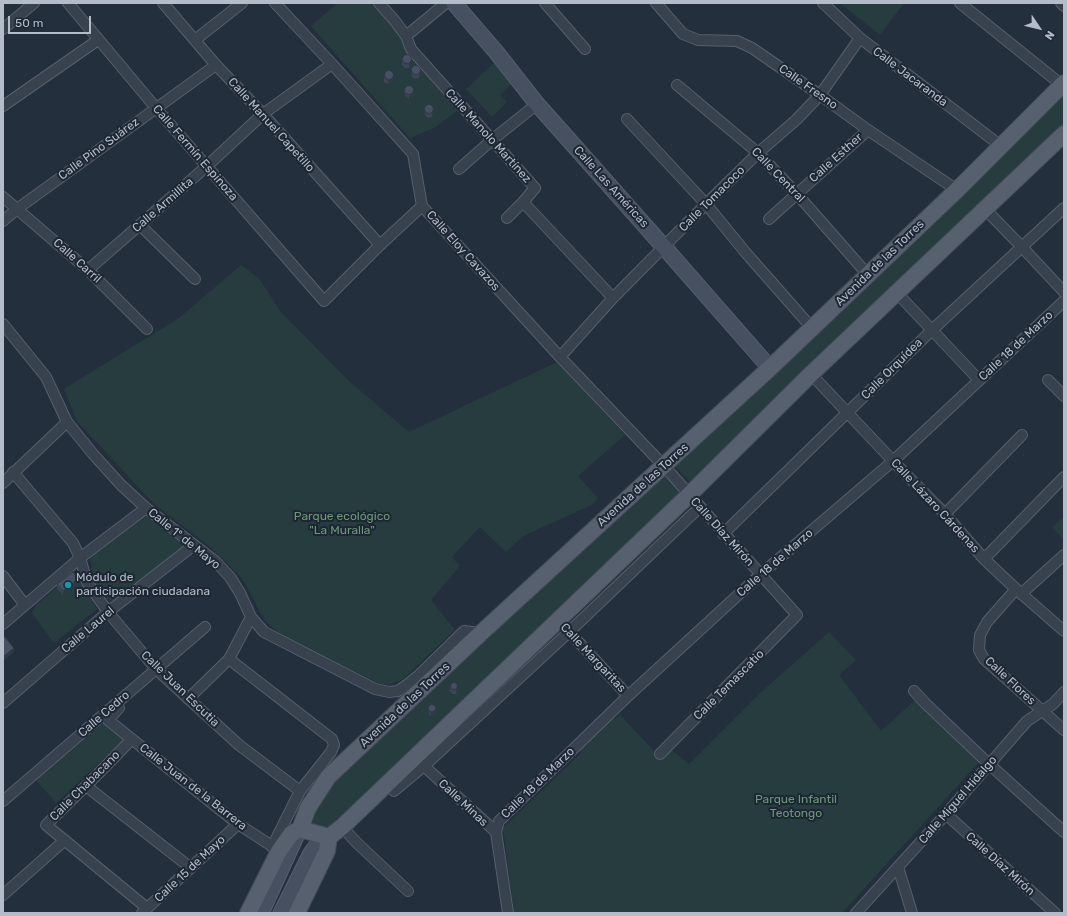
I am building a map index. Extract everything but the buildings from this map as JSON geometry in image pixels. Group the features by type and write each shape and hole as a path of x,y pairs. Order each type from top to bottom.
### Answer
{"main road":[{"name":"Avenida de las Torres","path":"300,829 308,808 328,777 481,633 770,368 957,190 1063,84"},
{"path":"297,913 326,850 329,837 342,827 689,495 811,374 1064,134"},
{"path":"248,913 276,849 291,834 300,829 329,837"}],"street":[{"path":"3,29 34,3"},
{"name":"Calle Fermín Espinoza","path":"68,3 156,108 324,301 380,245"},
{"name":"Calle Manuel Capetillo","path":"163,3 216,65 263,114 380,245"},
{"path":"195,40 242,3"},
{"name":"Calle Eloy Cavazos","path":"275,3 413,154 422,206 560,357 664,466"},
{"name":"Calle Manolo Martínez","path":"379,3 406,36 411,49 535,188 523,202 614,298"},
{"path":"406,36 446,3"},
{"name":"Calle Las Américas","path":"454,3 497,53 537,104 770,368"},
{"path":"544,3 585,49"},
{"name":"Calle Fresno","path":"656,3 683,34 698,40 737,41 752,48 868,130 957,190"},
{"name":"Calle Jacaranda","path":"823,3 860,38 1001,146"},
{"path":"960,3 1063,84"},
{"path":"1061,3 1064,6"},
{"name":"Calle Tomacoco","path":"560,357 614,298 706,204 758,153 796,120 820,95 860,38"},
{"path":"3,106 98,40"},
{"name":"Calle Armillita","path":"88,270 207,166 263,114 332,64"},
{"name":"Calle Pino Suárez","path":"3,221 17,209 216,65"},
{"name":"Calle Central","path":"677,85 758,153 797,194 868,275"},
{"path":"459,169 537,104"},
{"path":"627,119 706,204 746,254 812,328"},
{"name":"Calle Esther","path":"769,219 868,130"},
{"name":"Calle Carril","path":"3,197 88,270 147,329"},
{"path":"507,218 523,202"},
{"path":"380,245 422,206"},
{"name":"Calle Orquídea","path":"723,534 932,330 1064,208"},
{"path":"985,209 1064,292"},
{"path":"140,225 195,279"},
{"path":"897,293 979,380"},
{"name":"Calle 18 de Marzo","path":"496,832 499,821 628,696 761,574 893,461 1064,301"},
{"name":"Calle 1º de Mayo","path":"3,324 46,377 67,422 93,454 121,485 146,508 215,561 230,577 240,593 251,617 264,632 375,689 389,692 398,691 414,679 464,631 481,633"},
{"name":"Calle Lázaro Cárdenas","path":"811,374 945,514 984,559 1064,631"},
{"path":"1048,380 1064,396"},
{"path":"3,483 67,422"},
{"path":"945,514 1022,435"},
{"name":"Calle Díaz Mirón","path":"664,466 723,534 797,615"},
{"name":"Calle Juan Escutia","path":"13,472 72,543 80,558 87,582 108,612 156,669 239,745 300,791"},
{"path":"984,559 1064,478"},
{"path":"3,624 80,558 146,508"},
{"path":"394,791 424,766 569,632 700,508"},
{"name":"Calle Laurel","path":"3,703 108,612 194,545"},
{"name":"Calle Flores","path":"1061,558 1019,592 987,622 980,636 979,650 984,659 1064,730"},
{"path":"3,576 25,605"},
{"name":"Calle Temascatio","path":"660,754 797,615"},
{"path":"188,699 229,659 251,617"},
{"name":"Calle Margaritas","path":"558,620 628,696"},
{"name":"Calle Cedro","path":"3,801 205,627"},
{"path":"229,659 332,739 334,745 331,752 300,791 276,849"},
{"name":"Calle Juan de la Barrera","path":"131,690 126,700 108,720 238,824 276,849"},
{"path":"914,691 989,764 1064,832"},
{"name":"Calle Miguel Hidalgo","path":"856,913 946,814 1027,721 1053,704 1064,692"},
{"name":"Calle Chabacano","path":"3,895 65,840 46,825 132,739"},
{"name":"Calle Minas","path":"424,766 496,832 508,913"},
{"path":"86,786 191,868"},
{"name":"Calle Díaz Mirón","path":"946,814 1055,913"},
{"name":"Calle 15 de Mayo","path":"144,910 238,824"},
{"path":"342,827 408,891"},
{"name":"Avenida de las Torres","path":"261,913 300,829"},
{"path":"281,913 311,853 317,845 329,837"},
{"path":"65,840 144,910"},
{"path":"898,867 912,913"}],"green space":[{"path":"338,3 372,3 399,34 405,50 458,110 436,127 410,138 311,26"},
{"path":"840,3 904,3 880,35"},
{"path":"494,63 513,83 500,95 507,102 492,117 466,89"},
{"path":"1064,93 1064,131 694,482 689,481 675,466 674,461"},
{"name":"Parque ecológico \"La Muralla\"","path":"241,265 259,278 280,311 349,381 409,432 557,362 625,435 578,476 598,498 592,505 525,535 506,552 480,527 452,557 460,566 431,600 455,630 403,679 389,685 380,684 283,637 265,621 242,578 208,545 154,504 77,421 64,389 179,318"},
{"path":"663,473 679,490 679,496 341,818 326,828 312,826 309,820 331,781"},
{"path":"145,514 186,546 111,603 93,582 90,556"},
{"path":"1064,517 1064,540 1052,527"},
{"path":"75,572 97,609 54,643 32,613 37,604"},
{"name":"Parque Infantil Teotongo","path":"829,632 856,660 839,675 881,731 915,700 980,761 842,913 514,913 503,828 581,753 579,750 614,718 615,719 620,715 658,755 667,746 689,764 759,694"},
{"path":"106,721 126,738 56,803 36,780"}],"place":[{"name":"Módulo de participación ciudadana","path":"68,585"}]}
